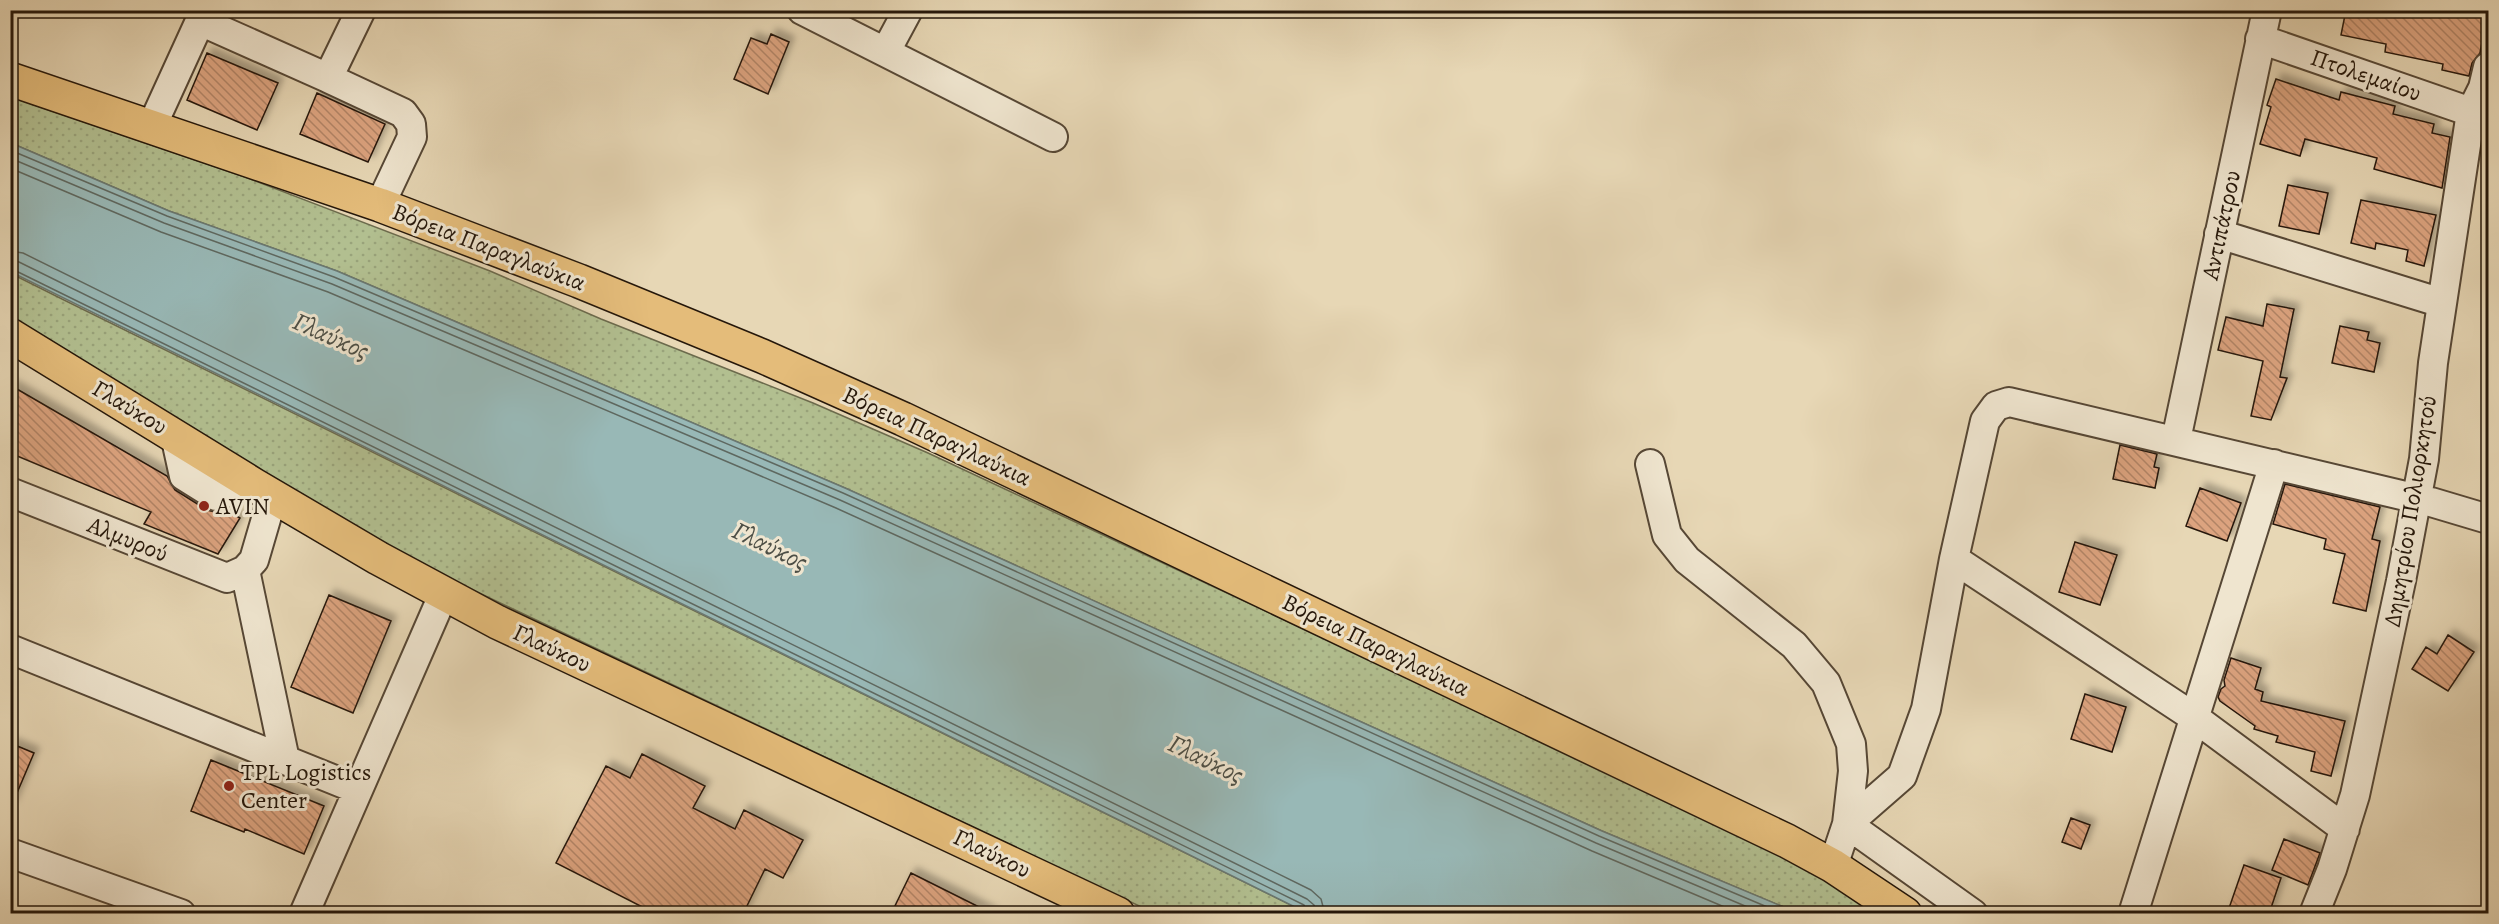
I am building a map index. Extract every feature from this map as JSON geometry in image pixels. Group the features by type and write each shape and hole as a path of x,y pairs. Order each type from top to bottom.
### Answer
{"main road":[{"name":"Βόρεια Παραγλαύκια","path":"10,79 380,206 579,281 903,419 1672,785 1833,866 1905,914"},
{"name":"Γλαύκου","path":"10,336 262,489 444,593 527,637 1085,906 1118,914"}],"street":[{"path":"328,78 360,10"},
{"path":"802,10 1053,137"},
{"path":"886,51 908,10"},
{"name":"Αντιπάτρου","path":"2176,440 2267,10"},
{"path":"152,126 202,16 404,113 411,124 412,137 380,206"},
{"name":"Πτολεμαίου","path":"2260,39 2480,104"},
{"name":"Δημητρίου Πολιορκητού","path":"2314,914 2345,829 2374,717 2424,459 2433,363 2442,303 2488,68"},
{"path":"2219,234 2442,303"},
{"path":"1847,824 1902,776 1926,709 1954,559 1985,421 1996,406 2009,402 2176,440 2416,498 2488,519"},
{"path":"1650,464 1667,535 1687,560 1794,645 1826,683 1851,744 1853,771 1847,824 1833,866"},
{"path":"2133,914 2274,464"},
{"path":"262,489 254,560 245,570 285,760"},
{"name":"Αλμυρού","path":"10,492 221,578 227,578 245,570"},
{"path":"1954,559 2195,718 2345,829"},
{"path":"304,914 444,593"},
{"path":"10,649 357,789"},
{"path":"1847,824 1973,914"},
{"path":"10,853 182,914"}],"green space":[{"path":"11,97 245,177 490,271 601,319 813,403 928,453 1754,840 1835,884 1874,913 1798,913 1602,831 845,488 337,271 169,211 11,143"},
{"path":"10,273 1307,913 1154,913 456,582 311,503 11,322"}],"water":[{"name":"Γλαύκος","path":"11,143 169,211 337,271 845,488 1602,831 1798,913 1307,913 11,272"}],"building":[{"path":"2346,10 2488,10 2480,53 2472,63 2469,76 2442,70 2443,64 2385,52 2386,44 2341,35"},
{"path":"771,34 789,42 768,94 734,79 751,38 767,44"},
{"path":"207,53 278,83 257,130 187,100"},
{"path":"2276,79 2339,100 2341,92 2395,106 2393,114 2434,124 2432,133 2450,137 2442,188 2374,169 2377,158 2305,139 2300,156 2260,144 2271,107 2267,105"},
{"path":"317,93 385,124 368,162 300,134"},
{"path":"2288,185 2328,193 2319,234 2279,226"},
{"path":"2361,200 2436,215 2424,266 2406,261 2408,250 2376,243 2375,249 2351,243"},
{"path":"2267,304 2294,309 2280,377 2287,378 2271,420 2251,416 2263,361 2218,350 2226,317 2263,326"},
{"path":"2340,326 2369,332 2367,340 2380,343 2374,372 2332,363"},
{"path":"10,385 167,476 175,490 207,510 215,512 227,510 240,518 218,554 144,524 151,512 10,453"},
{"path":"2120,445 2157,454 2154,467 2159,468 2155,488 2113,479"},
{"path":"2285,484 2380,507 2372,539 2380,541 2366,611 2333,603 2345,554 2324,549 2326,539 2273,524"},
{"path":"2200,488 2241,503 2227,541 2186,526"},
{"path":"2075,542 2117,555 2100,605 2059,592"},
{"path":"329,595 391,621 353,713 291,687"},
{"path":"2448,635 2474,652 2448,691 2412,669 2426,647 2437,654"},
{"path":"2231,658 2261,668 2255,689 2263,692 2261,701 2345,721 2331,776 2311,771 2315,752 2276,742 2278,736 2254,729 2255,726 2220,701 2218,697 2225,686 2224,680"},
{"path":"2085,694 2126,707 2112,752 2071,739"},
{"path":"10,743 34,753 11,807 10,807"},
{"path":"642,754 705,786 693,808 735,829 744,810 803,840 783,878 765,869 743,914 656,914 556,863 606,766 630,778"},
{"path":"211,760 324,806 304,854 245,829 244,832 191,811"},
{"path":"2071,818 2090,825 2081,849 2062,842"},
{"path":"2284,839 2320,853 2308,885 2272,870"},
{"path":"2244,865 2281,878 2269,914 2227,914"},
{"path":"911,873 993,914 891,914"}],"place":[{"name":"AVIN","path":"204,506"},
{"name":"TPL Logistics Center","path":"229,786"}]}
